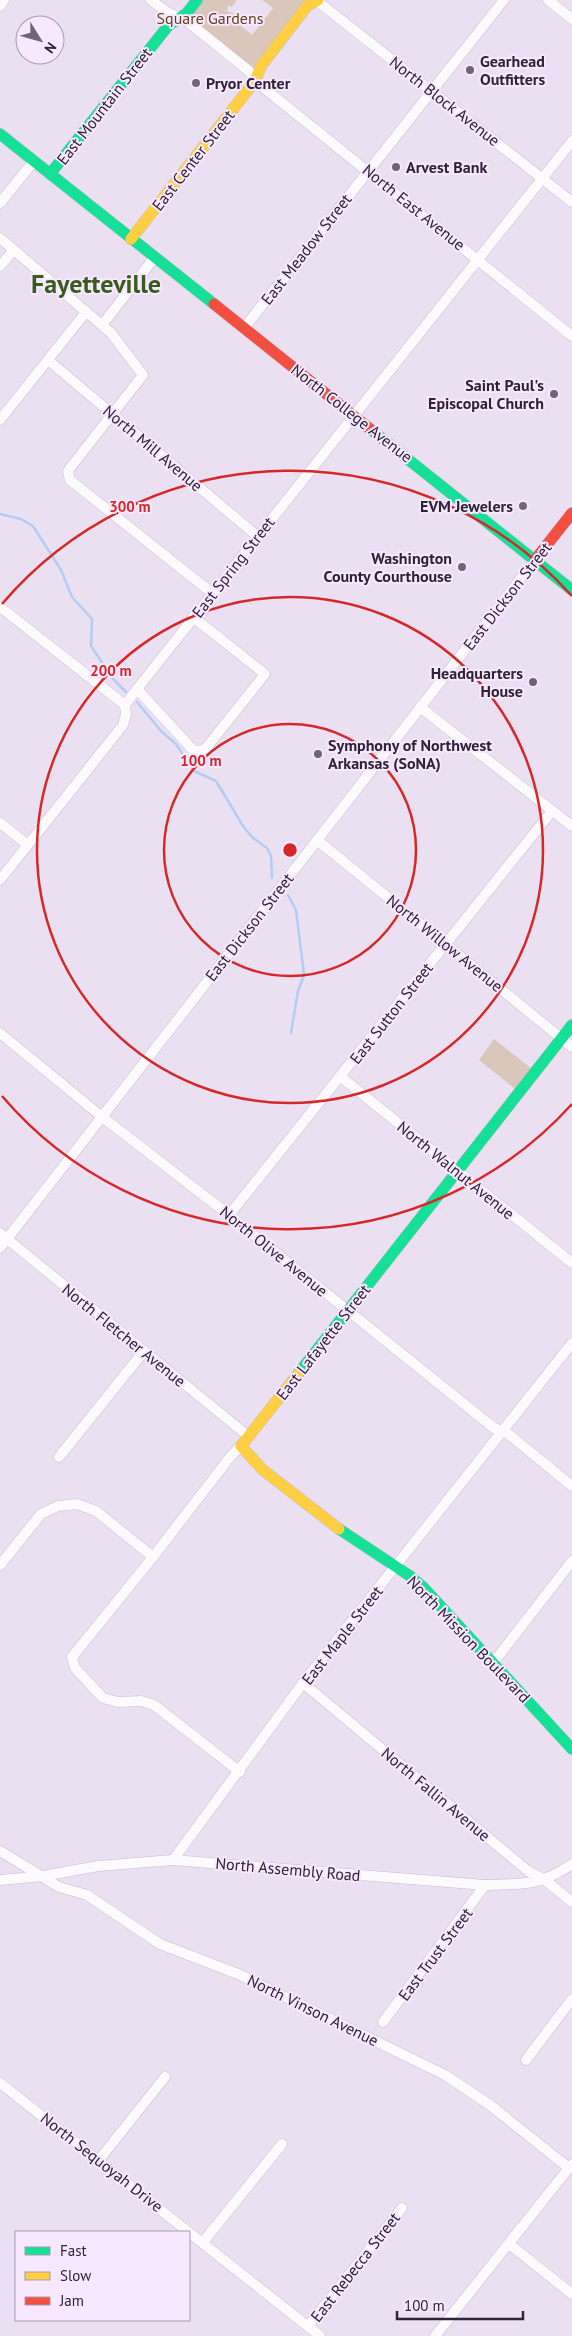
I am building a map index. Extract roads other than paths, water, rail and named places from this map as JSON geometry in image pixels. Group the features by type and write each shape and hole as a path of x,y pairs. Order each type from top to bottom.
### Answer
{"main road":[{"name":"East Mountain Street","path":"50,174 168,26 187,13 197,0"},
{"name":"East Center Street","path":"131,239 255,81 261,66 307,6 317,0"},
{"name":"North College Avenue","path":"0,134 355,415 572,590"},
{"name":"East Dickson Street","path":"535,560 572,513"},
{"name":"East Lafayette Street","path":"244,1441 572,1025"},
{"name":"North Mission Boulevard","path":"244,1441 250,1459 263,1470 344,1534 410,1576 423,1587 572,1749"}],"street":[{"path":"0,6 4,0"},
{"name":"North East Avenue","path":"151,0 167,12 188,22 249,72 255,81 572,336"},
{"name":"North Block Avenue","path":"317,0 572,202"},
{"name":"East Meadow Street","path":"244,328 504,0"},
{"path":"548,0 572,19"},
{"name":"East Spring Street","path":"0,880 123,725 126,714 125,705 137,689 572,141"},
{"path":"0,203 34,161"},
{"path":"0,238 102,325 115,338 143,375 70,468 68,477 73,484 212,593"},
{"path":"0,266 14,250"},
{"path":"102,325 155,257"},
{"path":"0,420 86,312"},
{"name":"North Mill Avenue","path":"48,360 257,536"},
{"name":"East Dickson Street","path":"0,1248 4,1236 317,840 535,560"},
{"path":"0,606 125,705"},
{"path":"137,689 193,750 201,751 206,748 265,674 193,617"},
{"path":"420,707 572,826"},
{"name":"East Sutton Street","path":"229,1215 552,811"},
{"path":"0,824 28,845"},
{"name":"North Willow Avenue","path":"317,840 572,1047"},
{"name":"North Olive Avenue","path":"0,1032 100,1116 229,1215 494,1428 502,1431 572,1486"},
{"name":"North Walnut Avenue","path":"340,1077 572,1263"},
{"name":"North Fletcher Avenue","path":"4,1236 144,1351 244,1441"},
{"name":"East Maple Street","path":"173,1860 240,1772 303,1683 572,1343"},
{"path":"59,1457 144,1351"},
{"name":"East Lafayette Street","path":"240,1772 154,1705 141,1701 118,1702 103,1698 75,1668 72,1657 154,1557 244,1441"},
{"path":"0,1565 41,1514 58,1506 77,1504 96,1511 154,1557"},
{"path":"493,1662 572,1561"},
{"name":"North Fallin Avenue","path":"303,1683 528,1871 545,1880 572,1902"},
{"name":"North Vinson Avenue","path":"0,1851 58,1887 87,1895 160,1944 238,1974 445,2075 490,2105 571,2166"},
{"name":"North Assembly Road","path":"0,1880 43,1876 98,1866 173,1860 486,1885 525,1884 545,1880 572,1864"},
{"name":"East Trust Street","path":"383,2022 486,1885"},
{"path":"526,2060 572,1999"},
{"path":"98,2161 164,2077"},
{"name":"North Sequoyah Drive","path":"0,2083 189,2231"},
{"path":"203,2242 282,2144"},
{"path":"435,2336 571,2166"},
{"name":"East Rebecca Street","path":"308,2326 402,2208"},
{"name":"North Sequoyah Drive","path":"190,2232 320,2336"},
{"path":"509,2244 572,2294"}],"waterway":[{"path":"0,514 21,519 33,526 61,570 72,597 92,619 91,646 113,679 126,692"},
{"path":"137,702 161,731 176,744 194,771 216,781 243,826 252,837 267,848 271,856 272,878"},
{"path":"288,895 296,910 304,975 298,991 291,1033"}],"place":[{"name":"Gearhead Outfitters","path":"470,70"},
{"name":"Pryor Center","path":"196,83"},
{"name":"Arvest Bank","path":"396,167"},
{"name":"Saint Paul's Episcopal Church","path":"554,394"},
{"name":"EVM Jewelers","path":"523,506"},
{"name":"Washington County Courthouse","path":"462,567"},
{"name":"Headquarters House","path":"533,682"},
{"name":"Symphony of Northwest Arkansas (SoNA)","path":"318,754"}],"district":[{"name":"Fayetteville","path":"96,283"}],"park label":[{"name":"Square Gardens","path":"210,18"}]}
